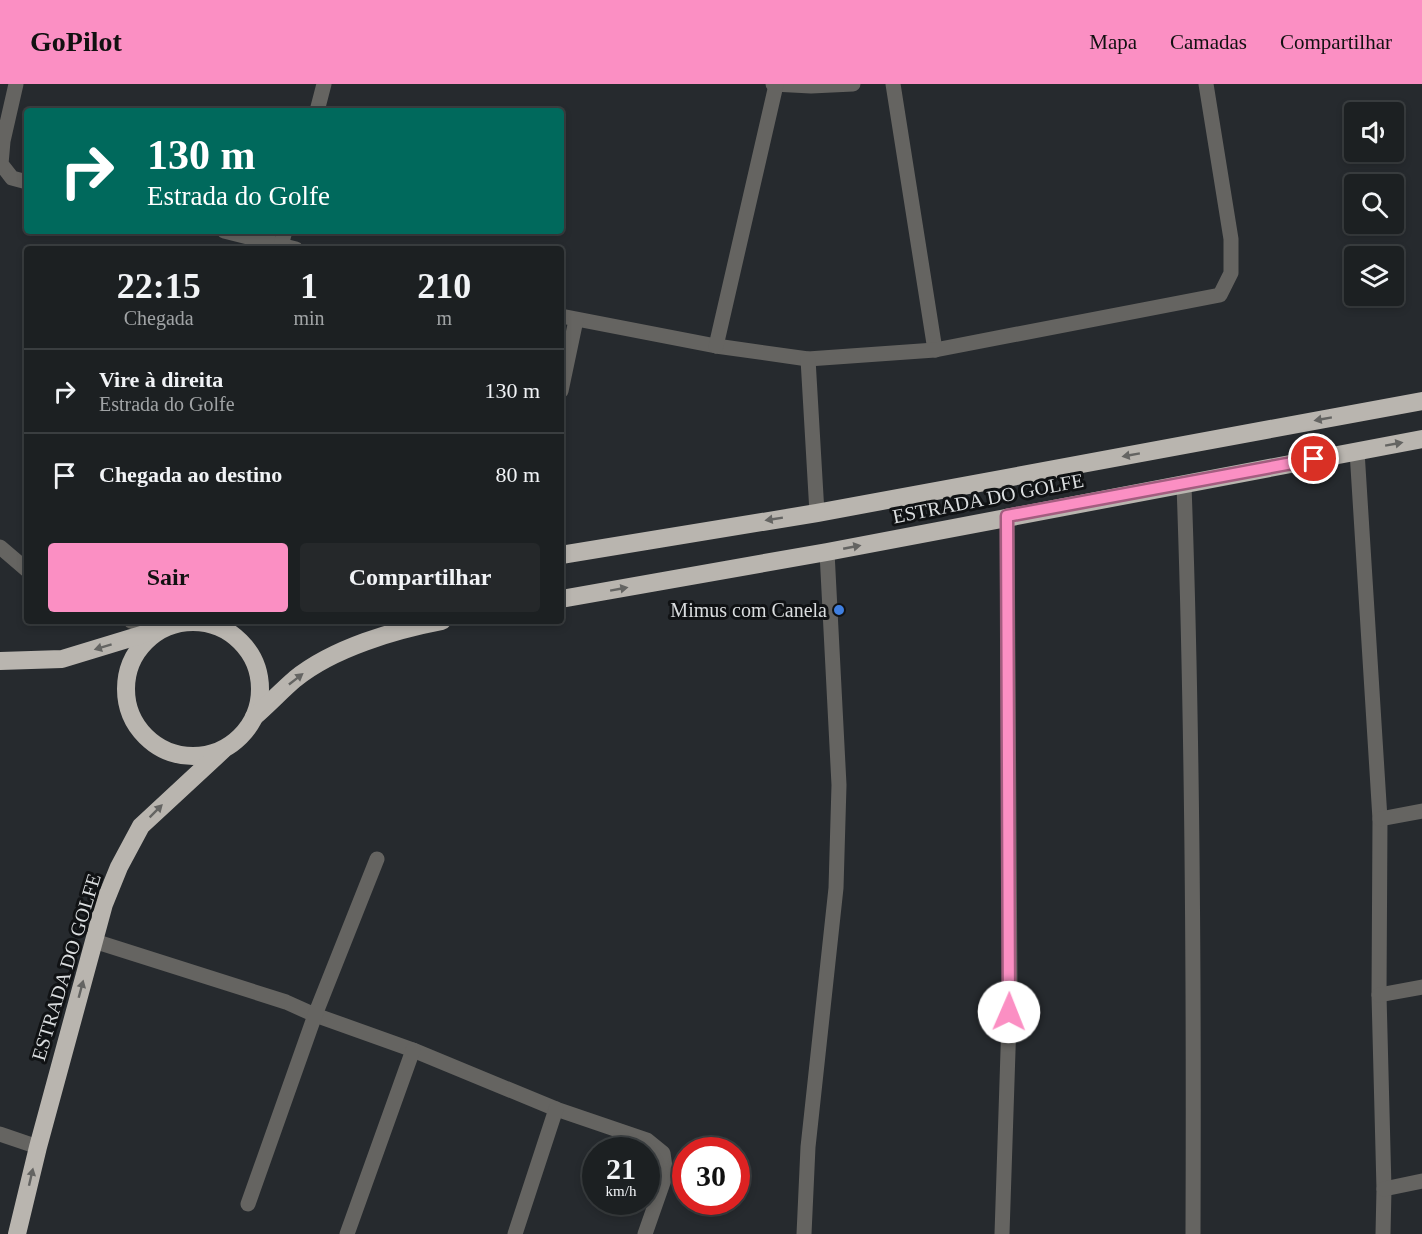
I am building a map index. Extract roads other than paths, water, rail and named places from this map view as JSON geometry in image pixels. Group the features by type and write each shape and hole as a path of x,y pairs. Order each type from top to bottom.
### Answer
{"highway":[{"name":"ESTRADA DO GOLFE","path":"564,555 817,513 1422,401"},
{"name":"ESTRADA DO GOLFE","path":"564,598 827,552 1422,439"},
{"name":"ESTRADA DO GOLFE","path":"176,624 159,630 141,645 129,665 125,687 129,711 140,731 156,746 178,755 201,756 223,750"},
{"name":"ESTRADA DO GOLFE","path":"210,624 223,628 240,640 252,657 259,678 259,698 253,719"},
{"name":"ESTRADA DO GOLFE","path":"17,1234 38,1147 104,904 119,867 141,826 241,736 253,719 296,678 323,660 350,647 431,624"},
{"path":"0,661 62,659 159,630"}],"street":[{"path":"16,84 3,141 1,164 12,178 24,181"},
{"path":"318,108 324,84"},
{"path":"716,346 774,84 811,86 853,84"},
{"path":"893,84 935,350"},
{"path":"564,317 716,346 808,359 935,350 1220,295 1231,273 1231,239 1206,84"},
{"path":"240,234 282,242"},
{"path":"564,377 576,320"},
{"path":"808,359 817,513"},
{"path":"1357,451 1380,819 1379,995 1383,1234"},
{"path":"1184,485 1191,679 1194,945 1193,1234"},
{"path":"1002,1234 1010,990 1007,516"},
{"path":"0,547 24,567"},
{"path":"804,1234 808,1147 836,888 839,785 827,552"},
{"path":"140,624 159,630"},
{"path":"1380,819 1422,811"},
{"path":"248,1204 315,1015 377,858"},
{"path":"94,941 286,1002 556,1108 647,1140 663,1153 666,1174 645,1234"},
{"path":"1379,995 1422,987"},
{"path":"347,1234 413,1050"},
{"path":"515,1234 556,1108"},
{"path":"0,1134 38,1147"},
{"path":"1384,1189 1422,1181"}],"place":[{"name":"Mimus com Canela","path":"839,610"}]}
